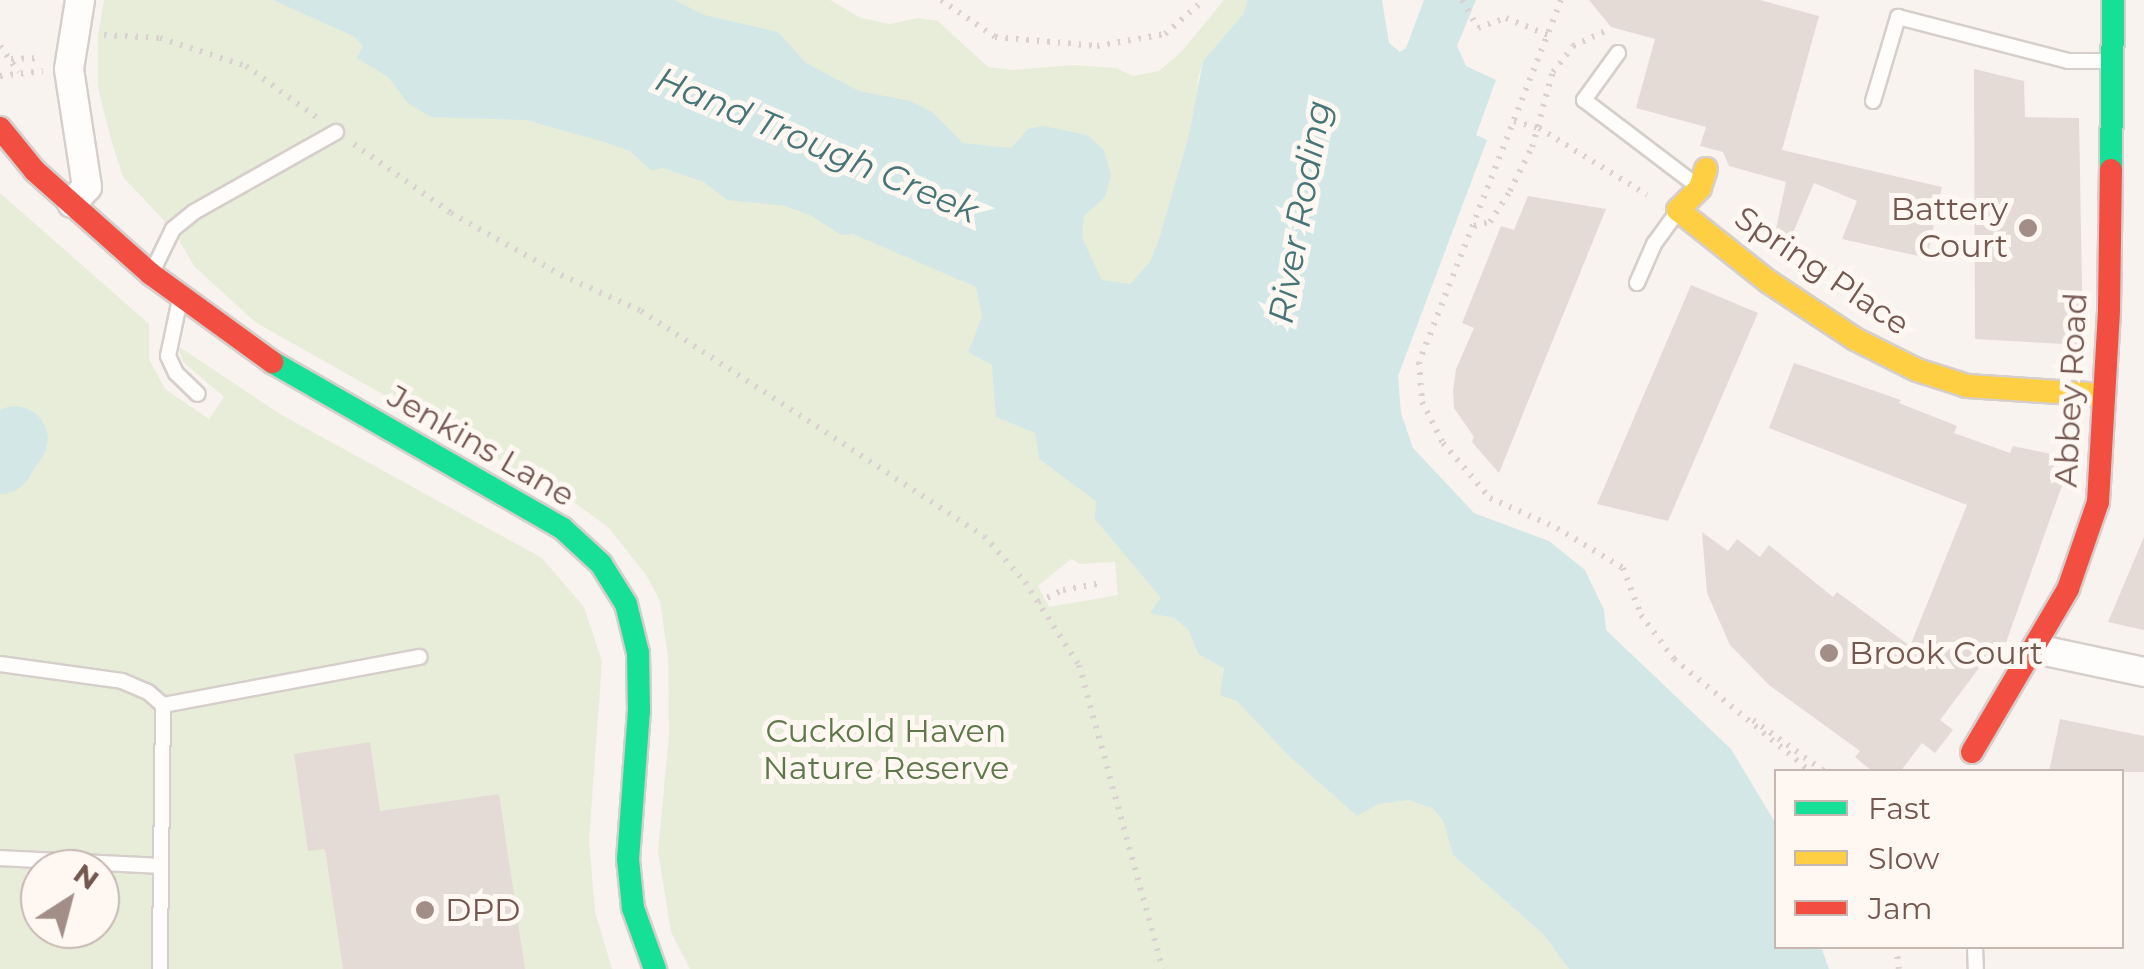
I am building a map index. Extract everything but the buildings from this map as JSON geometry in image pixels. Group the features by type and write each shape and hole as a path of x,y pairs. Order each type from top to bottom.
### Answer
{"street":[{"path":"72,202 87,187 69,69 80,0"},
{"name":"Abbey Road","path":"1972,752 2068,589 2098,502 2113,0"},
{"name":"Jenkins Lane","path":"0,128 35,171 180,298 252,352 562,528 601,564 626,604 638,653 639,710 628,858 633,908 654,969"},
{"name":"Spring Place","path":"1703,179 1678,210 1769,282 1855,339 1917,370 1968,386 2104,395"},
{"path":"2036,649 2144,672"}],"lane":[{"path":"1873,100 1898,17 2068,62 2110,61"},
{"path":"1618,53 1584,100 1703,179"},
{"path":"152,274 172,228 336,132"},
{"path":"1636,284 1654,244 1678,210"},
{"path":"180,298 168,356 176,373 198,394"},
{"path":"163,705 420,658"},
{"path":"0,664 122,682 148,692 163,705 160,969"},
{"path":"0,858 161,866"}],"path":[{"path":"941,0 995,37 1097,46 1165,34 1204,0"},
{"path":"1462,0 1475,25 1506,18 1548,35"},
{"path":"1561,0 1419,362 1418,381 1429,422 1490,498 1557,528 1623,568 1641,614 1674,660 1822,769"},
{"path":"1473,226 1490,222 1510,192 1562,58 1584,37 1607,29 1616,32 1622,43 1618,53"},
{"path":"98,34 160,38 246,66 450,213 561,275 641,311 984,536 1038,602 1078,665 1163,969"},
{"path":"0,46 20,72"},
{"path":"11,59 48,58"},
{"path":"0,76 48,70"},
{"path":"1547,90 1557,101"},
{"path":"1514,121 1538,128 1626,184"},
{"path":"1038,602 1063,590 1102,583"},
{"path":"1747,716 1762,734 1807,769"}],"green space":[{"name":"Cuckold Haven Nature Reserve","path":"104,0 830,0 861,18 890,24 918,18 938,21 988,67 1012,70 1073,65 1116,68 1133,76 1159,71 1181,52 1224,0 1247,0 1244,13 1203,61 1197,83 1408,800 1432,808 1443,819 1453,855 1543,934 1569,969 690,969 671,932 658,852 669,735 668,657 660,601 646,575 609,528 575,503 255,322 195,267 172,229 123,177 98,88 98,35","holes":["1071,559 1080,564 1115,562 1118,595 1049,607 1038,586"]},
{"path":"0,193 149,324 149,359 165,389 209,419 224,397 183,362 178,346 280,414 542,558 584,607 602,661 589,841 595,912 612,969 0,969"}],"water":[{"path":"273,0 675,0 704,15 778,32 806,63 859,91 910,101 932,112 963,143 1011,148 1028,129 1043,126 1087,135 1104,150 1111,175 1105,197 1084,216 1082,238 1102,280 1130,284 1150,262 1160,236 1189,135 1203,61 1244,13 1247,0 1382,0 1389,43 1400,52 1406,48 1424,0 1476,0 1457,46 1466,66 1496,80 1476,135 1487,140 1398,376 1401,413 1413,448 1474,513 1549,541 1585,570 1604,610 1606,630 1731,749 1774,821 1774,949 1822,949 1829,969 1569,969 1543,934 1453,855 1443,820 1432,808 1408,800 1378,804 1357,816 1288,755 1237,701 1220,695 1224,668 1198,654 1189,630 1174,618 1150,613 1161,598 1095,519 1096,501 1039,459 1035,433 996,417 992,365 968,352 982,317 976,287 853,234 841,235 810,215 785,206 727,200 704,182 663,168 651,170 630,151 604,142 526,120 431,117 408,103 388,77 357,58 363,46 353,36"}],"waterway":[{"path":"0,461 15,438"}],"traffic: fast":[{"path":"2111,170 2113,0"},
{"path":"272,362 562,528 601,564 626,604 638,653 639,710 628,859 633,908 655,969"}],"traffic: slow":[{"path":"1706,169 1700,188 1678,210 1769,282 1855,339 1917,370 1967,386 2104,395"}],"traffic: jam":[{"path":"0,128 35,171 151,274 272,362"},
{"path":"1972,752 2068,589 2098,502 2109,309 2111,170"}],"place":[{"name":"Battery Court","path":"2028,228"},
{"name":"Brook Court","path":"1829,653"},
{"name":"DPD","path":"425,910"}],"water label":[{"name":"Hand Trough Creek","path":"817,145"},
{"name":"River Roding","path":"1300,212"}]}
